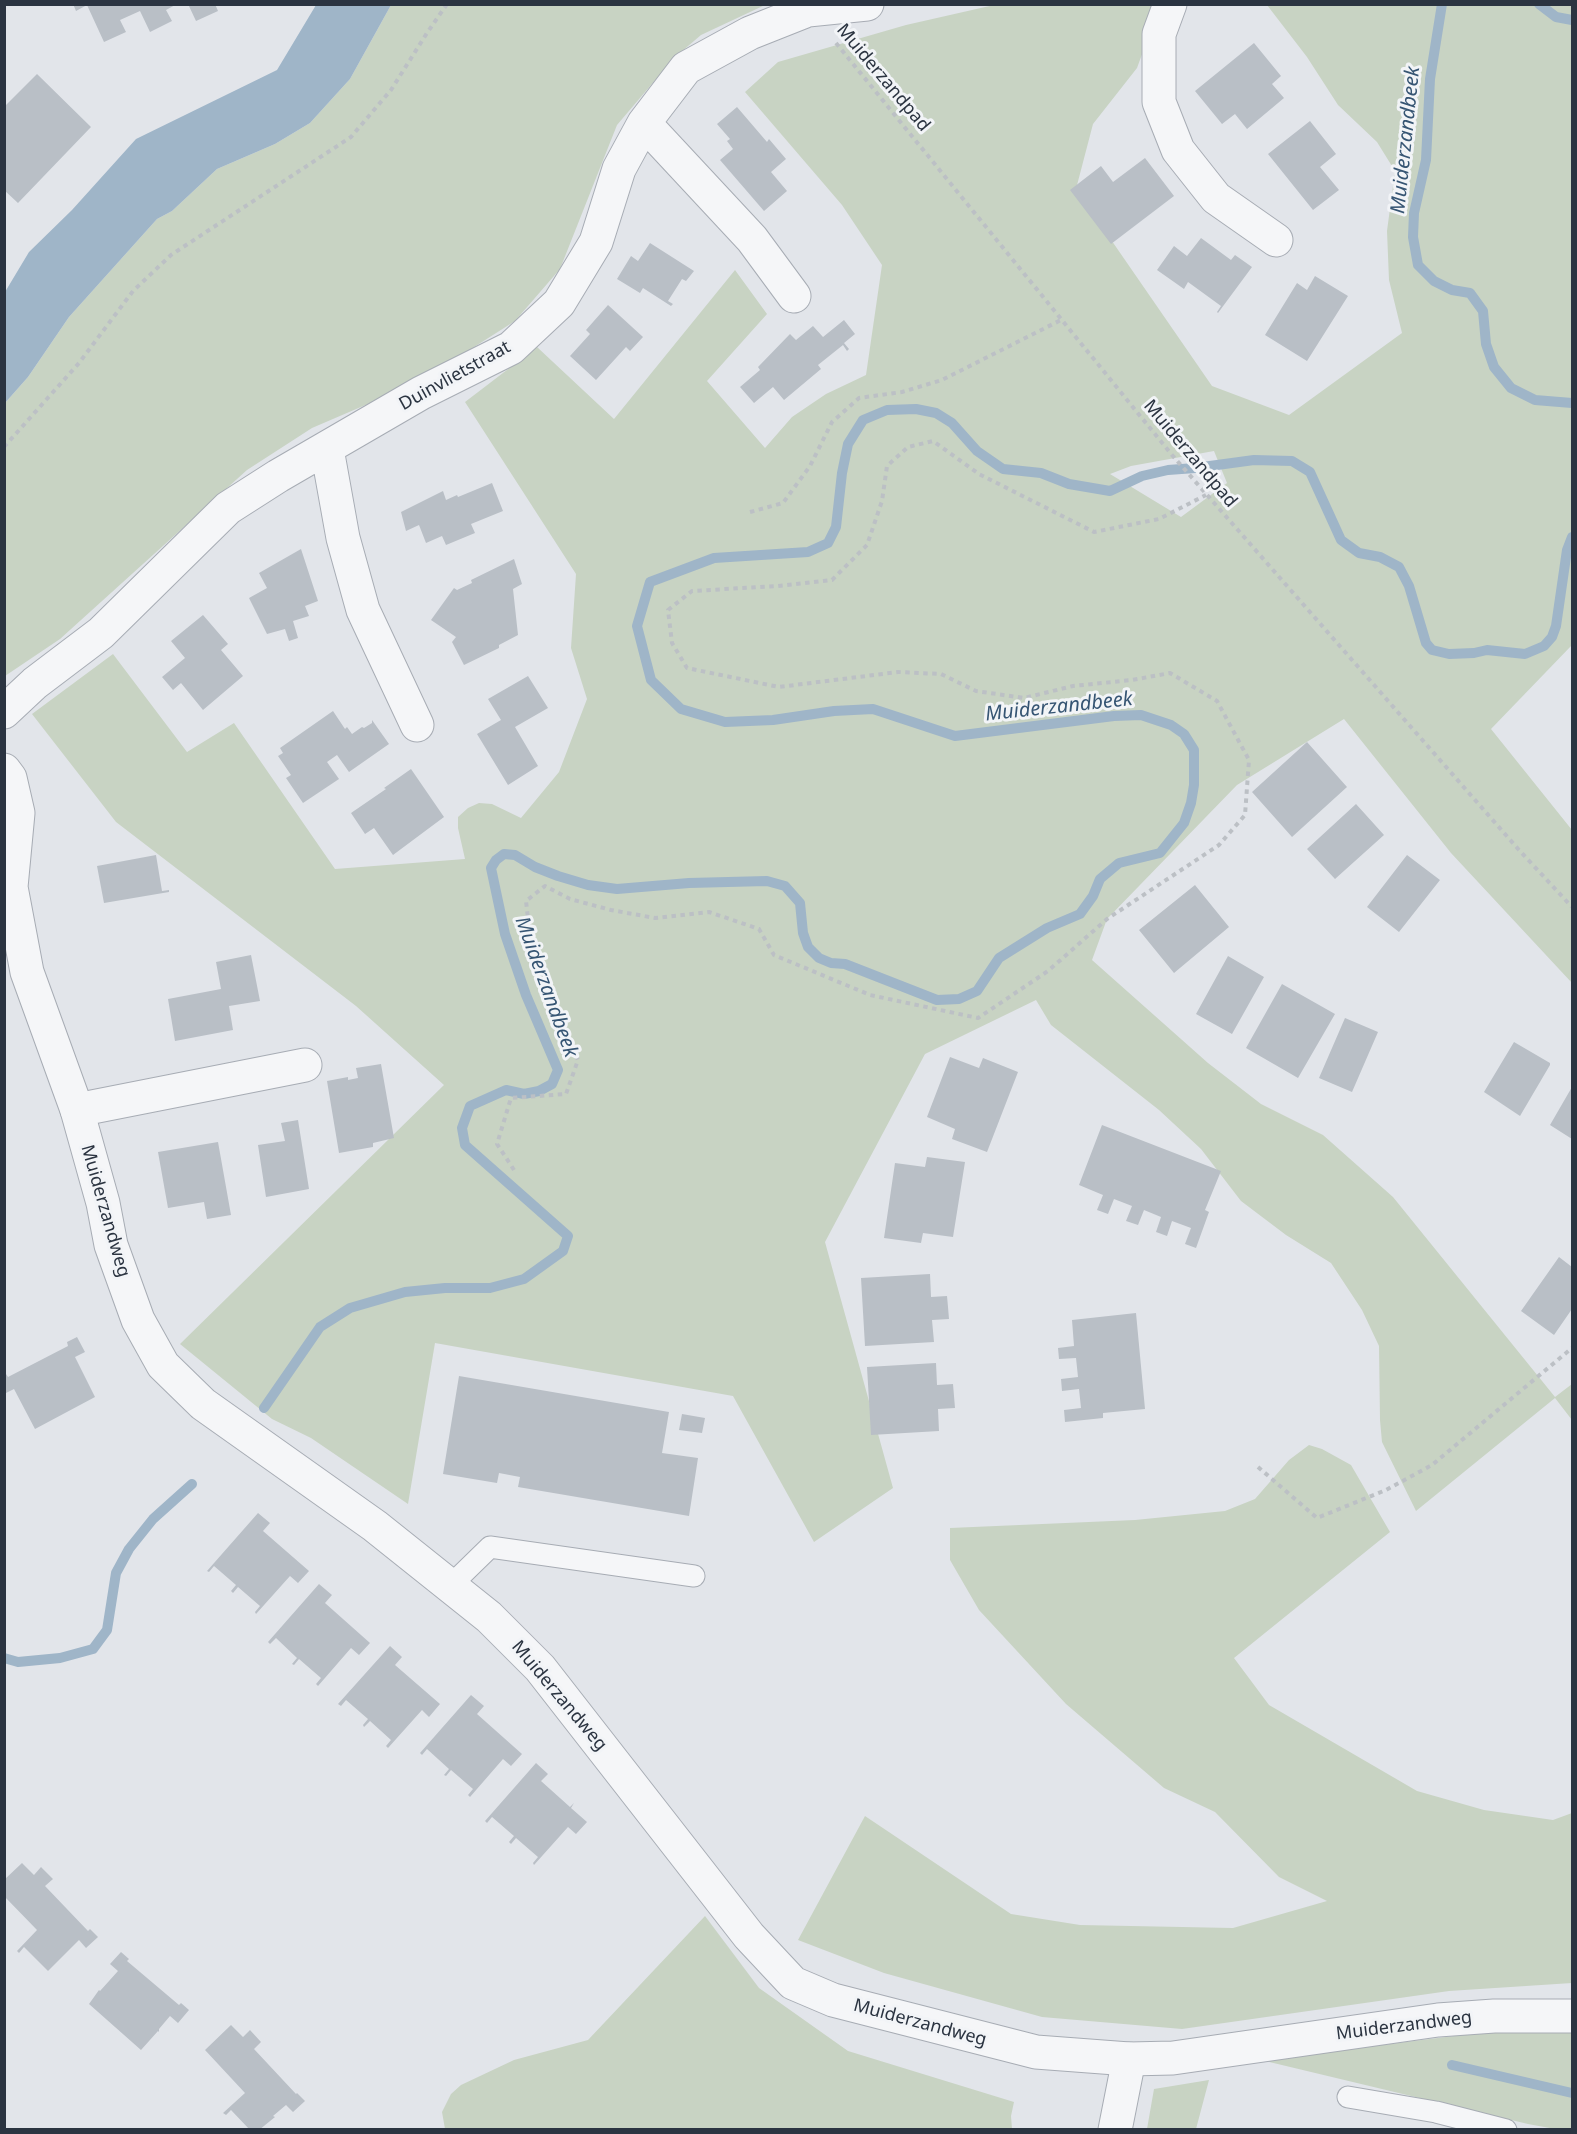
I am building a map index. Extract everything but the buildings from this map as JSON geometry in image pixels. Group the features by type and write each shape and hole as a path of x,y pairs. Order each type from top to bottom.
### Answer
{"street":[{"name":"Duinvlietstraat","path":"4,712 35,683 101,633 228,508 278,476 422,393 511,348 559,303 596,242 619,169 644,123 686,68 750,33 808,10 867,4"},
{"path":"1170,4 1159,34 1159,102 1178,150 1216,198 1276,240"},
{"path":"644,123 752,239 794,296"},
{"path":"327,449 343,538 363,610 417,725"},
{"name":"Muiderzandweg","path":"4,770 10,778 18,813 11,887 27,972 77,1110 103,1203 111,1245 138,1320 163,1365 203,1404 375,1526 489,1617 540,1668 748,1936 793,1983 832,2000 1025,2049 1129,2060 1173,2058 1437,2020 1494,2016 1572,2016"},
{"path":"77,1110 305,1065"},
{"path":"1115,2130 1129,2060"}],"lane":[{"path":"450,1586 490,1546 694,1576"},
{"path":"1347,2097 1436,2112 1506,2130"}],"path":[{"path":"4,447 80,363 133,291 171,255 351,137 391,90 447,4"},
{"name":"Muiderzandpad","path":"808,10 877,91 1061,320 1206,495 1572,907"},
{"path":"750,512 783,503 810,466 832,422 860,398 902,392 942,380 1061,320"},
{"path":"514,1170 497,1144 511,1098 566,1094 578,1060 531,945 526,901 545,886 570,899 655,918 709,912 759,929 774,955 870,995 978,1018 1048,971 1107,919 1219,845 1245,815 1250,760 1217,701 1170,672 1132,680 1073,686 1024,698 976,691 941,674 898,672 779,687 687,668 672,643 668,610 692,591 832,580 867,545 882,501 887,466 908,447 933,441 979,474 1094,532 1159,519 1206,495"},
{"path":"1258,1467 1317,1518 1386,1490 1432,1465 1572,1348"}],"green space":[{"path":"391,5 765,5 701,35 674,58 617,125 560,269 515,321 419,382 312,428 247,470 60,639 5,676 5,403 28,377 69,317 157,219 172,211 217,169 275,144 310,123 350,79"},
{"path":"994,5 1160,5 1137,68 1093,124 1076,189 1212,386 1289,415 1402,333 1389,280 1387,231 1395,171 1377,142 1338,105 1307,57 1267,5 1572,5 1572,645 1491,729 1572,830 1572,983 1451,853 1344,719 1237,785 1107,919 1092,960 1208,1063 1261,1104 1323,1135 1393,1197 1555,1397 1572,1384 1572,1420 1555,1398 1416,1511 1382,1442 1379,1346 1362,1310 1331,1263 1286,1235 1241,1201 1201,1149 1159,1110 1051,1025 1036,1000 925,1054 825,1242 893,1488 814,1542 733,1396 435,1343 408,1504 311,1438 272,1419 180,1344 444,1085 356,1006 116,822 32,714 113,654 187,752 234,723 335,869 465,859 458,828 458,817 468,808 479,803 492,804 521,818 559,772 587,699 571,648 576,574 465,402 537,347 614,419 735,270 767,314 707,381 765,448 792,417 826,394 866,375 882,265 842,205 745,92 778,62 906,25","holes":["1214,451 1227,483 1181,517 1110,474 1131,466"]},
{"path":"1309,1445 1322,1449 1351,1465 1390,1532 1234,1658 1269,1705 1417,1791 1484,1810 1553,1820 1572,1813 1572,1983 1449,1991 1182,2029 1042,2017 884,1973 798,1940 865,1816 1011,1914 1080,1925 1233,1928 1327,1901 1279,1877 1215,1812 1164,1788 1066,1704 979,1610 950,1560 950,1528 1135,1520 1225,1511 1255,1499 1289,1460"},
{"path":"705,1916 759,1988 848,2051 1014,2102 1011,2116 1012,2129 445,2129 442,2112 451,2094 461,2085 514,2060 588,2040"},
{"path":"1572,2032 1572,2129 1555,2129 1528,2124 1261,2060 1478,2033"},
{"path":"1209,2080 1196,2129 1147,2129 1154,2089"}],"water":[{"path":"316,5 391,5 350,79 310,123 275,144 217,169 172,211 157,219 69,317 28,377 5,403 5,292 29,252 72,210 136,139 277,70"}],"waterway":[{"name":"Muiderzandbeek","path":"1442,4 1430,79 1426,160 1414,213 1413,237 1418,265 1434,281 1452,290 1470,293 1483,311 1486,344 1494,367 1511,388 1535,400 1572,403"},
{"name":"Muiderzandbeek","path":"1539,4 1556,17 1572,20"},
{"name":"Muiderzandbeek","path":"264,1408 320,1327 350,1308 405,1292 445,1288 490,1288 524,1279 563,1251 568,1236 465,1145 462,1128 470,1106 506,1090 524,1094 539,1091 552,1084 558,1070 526,995 505,934 491,868 504,854 515,855 535,867 558,876 588,885 617,889 689,883 767,881 785,886 800,903 803,933 808,947 819,958 831,963 845,964 937,1000 959,999 977,991 999,958 1047,928 1080,914 1093,896 1100,879 1119,863 1160,853 1184,823 1194,785 1194,750 1184,734 1171,725 1141,715 1114,716 955,736 873,709 834,711 773,720 725,722 681,709 651,680 637,626 650,582 714,558 808,552 828,543 836,527 848,444 863,420 887,410 916,409 936,413 952,423 977,451 1003,469 1041,473 1069,484 1110,491 1142,476 1168,470 1254,460 1292,461 1310,472 1341,540 1359,553 1380,557 1399,567 1409,586 1426,643 1432,650 1449,654 1487,650 1525,654 1544,646 1552,637 1556,626 1567,550 1572,537"},
{"name":"Muiderzandbeek","path":"4,1658 18,1662 60,1658 93,1649 107,1630 116,1573 129,1549 153,1519 192,1484"},
{"path":"1452,2065 1572,2093"}]}
